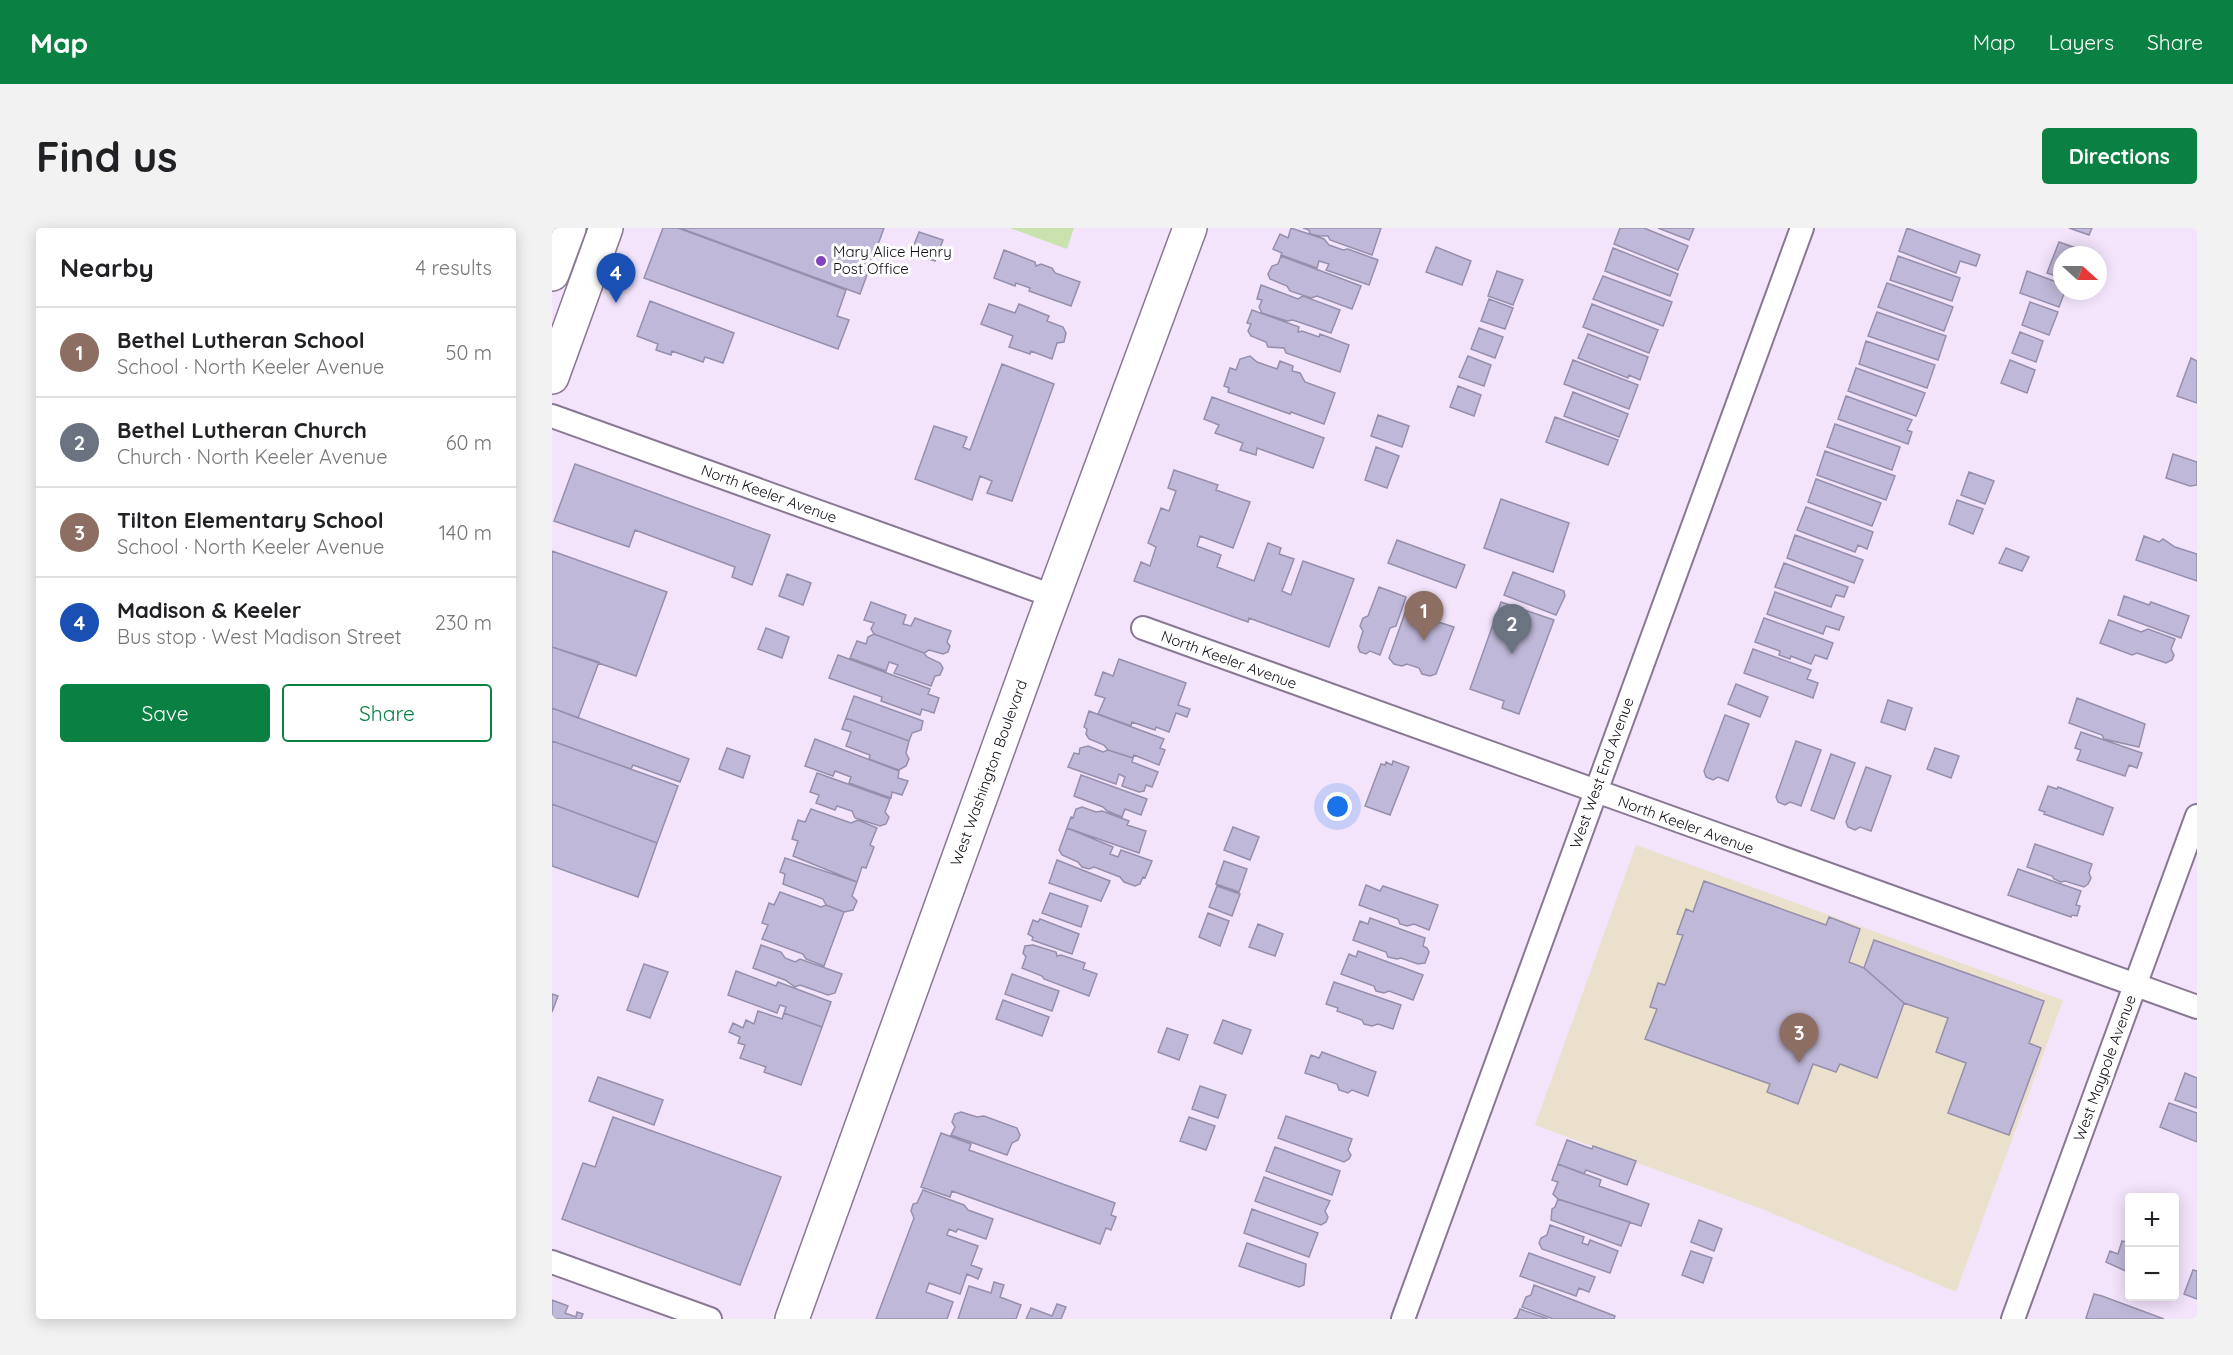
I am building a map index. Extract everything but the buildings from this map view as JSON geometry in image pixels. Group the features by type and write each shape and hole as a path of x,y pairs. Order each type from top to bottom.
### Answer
{"street":[{"path":"552,274 569,228"},
{"path":"552,377 606,228"},
{"name":"West Washington Boulevard","path":"792,1319 1053,596 1190,228"},
{"name":"West West End Avenue","path":"1403,1319 1802,228"},
{"name":"North Keeler Avenue","path":"552,416 1053,596"},
{"name":"North Keeler Avenue","path":"1143,628 2197,1007"},
{"name":"West Maypole Avenue","path":"2013,1319 2197,816"},
{"path":"552,1262 710,1319"}],"shaded area":[{"path":"1636,845 2063,1000 1956,1292 1765,1210 1535,1125"}],"green space":[{"path":"1010,228 1074,228 1067,249"}],"place":[{"name":"Mary Alice Henry Post Office","path":"821,261"},
{"name":"Madison & Keeler","path":"616,303"},
{"name":"Bethel Lutheran School","path":"1424,641"},
{"name":"Bethel Lutheran Church","path":"1512,654"},
{"name":"Tilton Elementary School","path":"1799,1063"}]}
